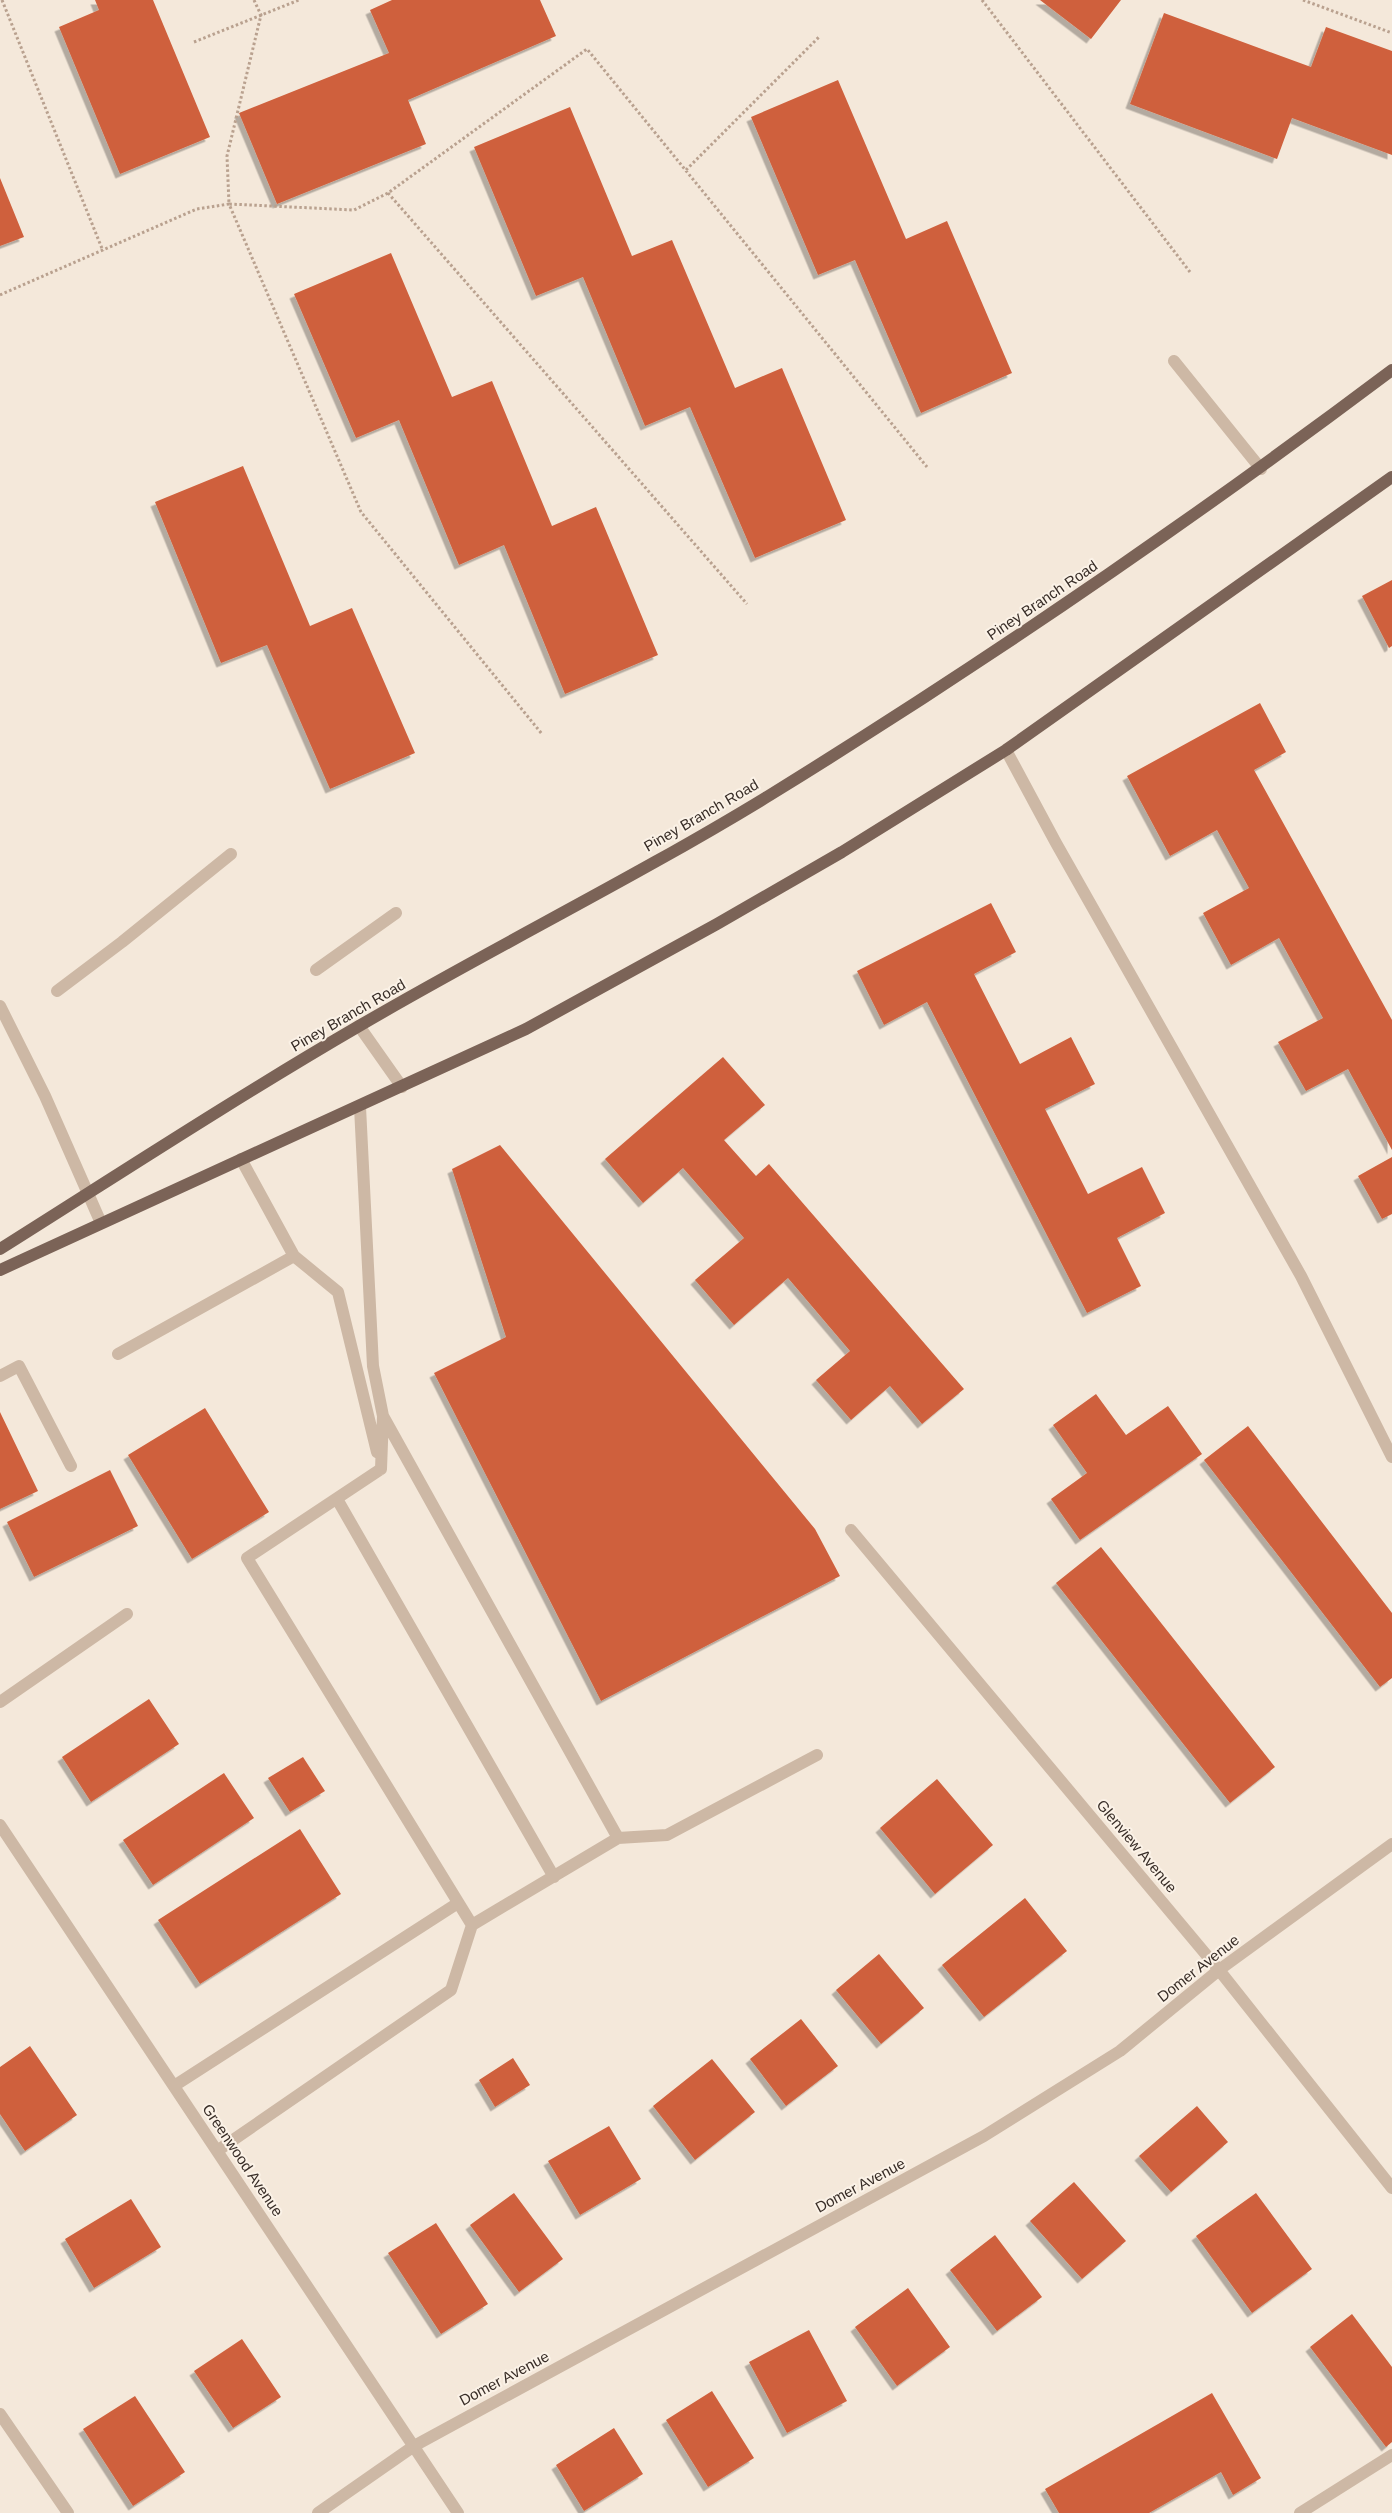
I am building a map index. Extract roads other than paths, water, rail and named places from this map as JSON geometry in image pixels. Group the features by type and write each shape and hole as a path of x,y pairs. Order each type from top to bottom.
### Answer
{"main road":[{"name":"Piney Branch Road","path":"0,1249 359,1026 767,797 963,672 1140,555 1392,370"},
{"path":"0,1270 241,1159 360,1107 526,1029 616,981 842,852 1006,750 1392,477"}],"street":[{"path":"1174,361 1261,468"},
{"path":"1006,750 1060,851 1301,1276 1392,1457"},
{"path":"57,991 122,942 231,854"},
{"path":"316,970 396,913"},
{"path":"0,1006 45,1096 102,1223"},
{"path":"359,1026 402,1087"},
{"path":"360,1107 372,1346 383,1416 381,1469"},
{"path":"241,1159 294,1256 338,1292 381,1469"},
{"path":"118,1354 294,1256"},
{"path":"0,1376 19,1366 71,1466"},
{"path":"383,1416 618,1838"},
{"path":"381,1469 247,1558 472,1925"},
{"path":"337,1499 554,1877"},
{"name":"Glenview Avenue","path":"851,1530 1219,1970 1392,2188"},
{"path":"0,1702 127,1614"},
{"path":"217,2151 451,1990 472,1925 618,1838 667,1834 817,1755"},
{"name":"Greenwood Avenue","path":"0,1826 458,2513"},
{"name":"Domer Avenue","path":"318,2513 414,2446 984,2136 1120,2051 1219,1970 1392,1844"},
{"path":"174,2086 458,1903"},
{"path":"0,2414 68,2513"},
{"path":"1300,2513 1392,2455"}]}
